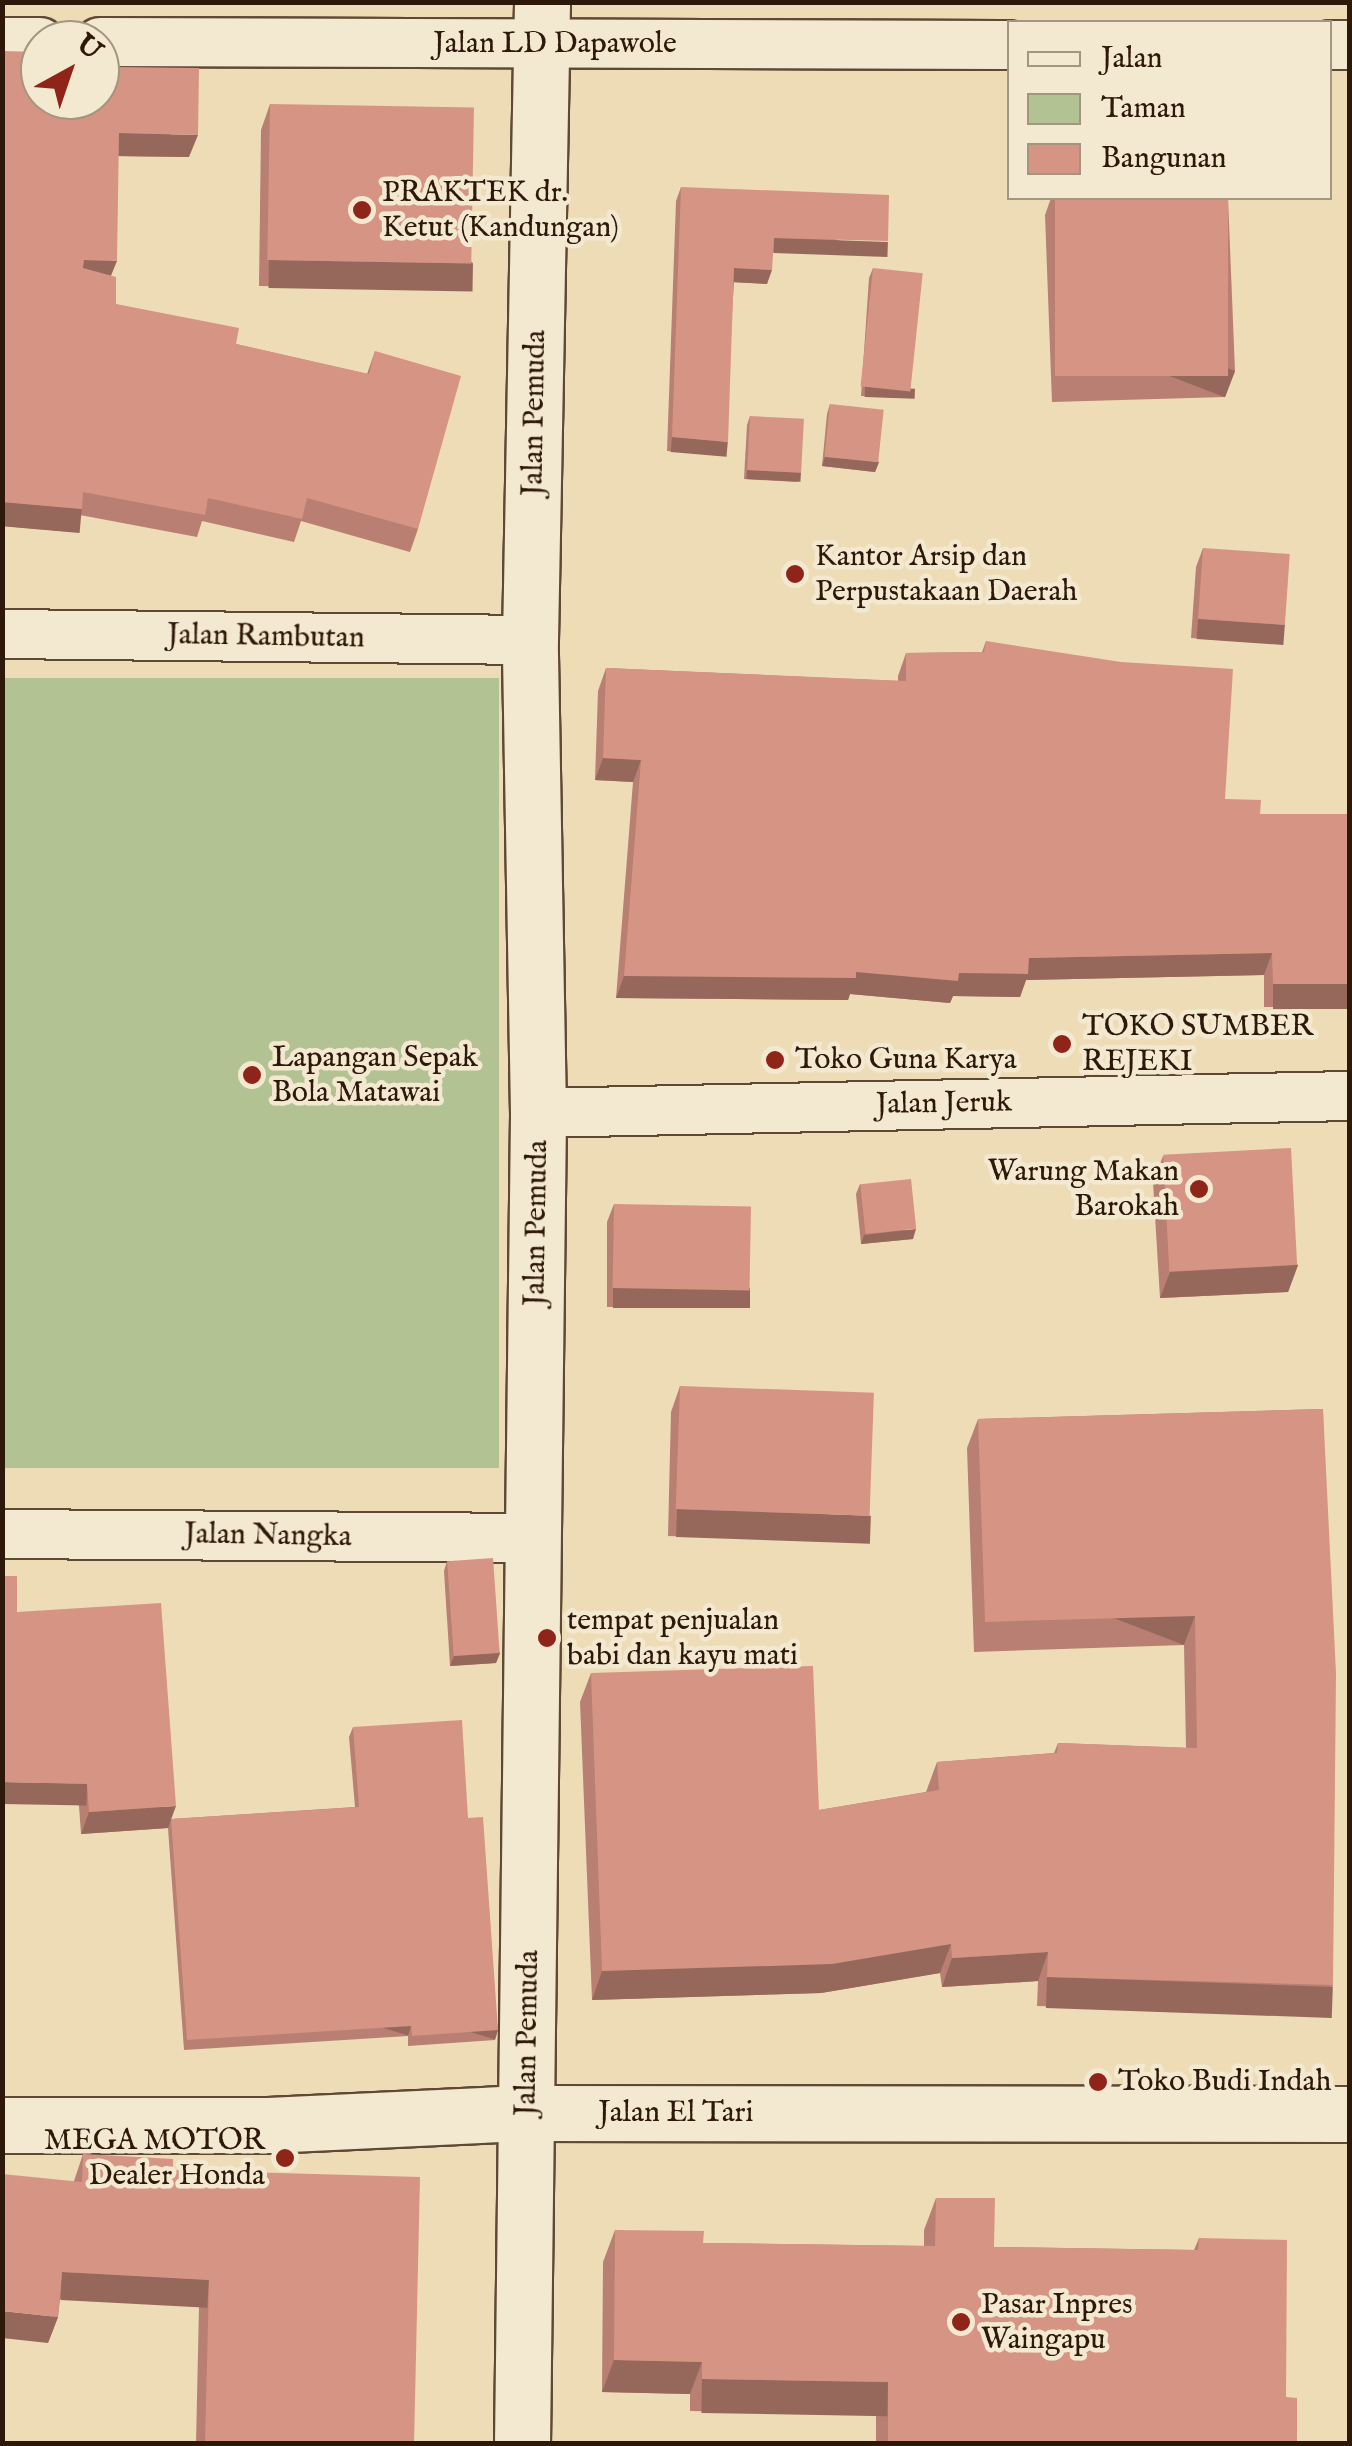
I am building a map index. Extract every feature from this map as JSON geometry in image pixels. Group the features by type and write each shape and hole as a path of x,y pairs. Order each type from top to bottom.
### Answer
{"street":[{"name":"Jalan LD Dapawole","path":"120,41 542,23 1007,45"},
{"name":"Jalan Pemuda","path":"522,2444 538,1113 530,640 542,23"},
{"name":"Jalan Rambutan","path":"2,634 530,640"},
{"name":"Jalan Jeruk","path":"538,1113 1350,1096"},
{"name":"Jalan Nangka","path":"2,1534 534,1538"},
{"name":"Jalan El Tari","path":"2,2125 268,2125 527,2114 1350,2114"}],"green space":[{"name":"Lapangan Sepak Bola Matawai","path":"3,678 499,678 499,1468 3,1468"}],"building":[{"path":"2,51 20,51 20,120 120,120 120,67 199,68 198,135 119,133 117,261 84,260 83,268 116,277 116,304 239,328 236,344 369,374 375,351 461,376 418,529 307,498 302,519 208,498 205,515 83,492 82,509 2,502"},
{"name":"PRAKTEK dr. Ketut (Kandungan)","path":"270,104 474,108 471,264 267,260"},
{"path":"681,187 889,195 888,241 774,238 772,270 734,268 728,442 672,437"},
{"path":"1055,200 1228,200 1228,376 1055,376"},
{"path":"873,268 923,273 910,392 861,386"},
{"path":"830,404 884,410 878,462 824,457"},
{"path":"750,416 804,419 801,473 747,470"},
{"path":"1203,548 1290,554 1285,625 1198,619"},
{"path":"986,641 1121,662 1233,669 1225,799 1261,800 1260,814 1350,814 1350,984 1273,984 1272,953 1029,958 1028,974 959,973 958,981 856,972 856,978 624,976 641,760 603,758 606,668 906,681 906,653 984,652"},
{"path":"1291,1148 1297,1265 1169,1272 1163,1155"},
{"path":"911,1179 916,1229 866,1234 860,1184"},
{"path":"614,1204 751,1206 750,1290 613,1288"},
{"path":"680,1386 874,1393 870,1516 676,1509"},
{"path":"1323,1409 1336,1673 1333,1985 1047,1977 1048,1952 952,1958 951,1944 832,1964 602,1971 591,1673 813,1666 819,1810 939,1790 937,1762 1057,1753 1058,1743 1197,1748 1195,1616 985,1622 978,1419"},
{"path":"493,1558 500,1653 454,1656 447,1561"},
{"path":"2,1576 17,1576 17,1612 161,1603 176,1806 89,1812 87,1784 2,1782"},
{"path":"462,1720 468,1818 483,1817 498,2030 412,2036 411,2026 187,2040 171,1819 359,1807 353,1727"},
{"path":"83,2154 173,2159 173,2170 420,2177 414,2444 205,2444 209,2280 62,2272 58,2317 2,2311 2,2174 82,2182"},
{"path":"936,2198 995,2198 994,2247 1198,2250 1199,2238 1287,2240 1286,2397 1297,2398 1297,2444 888,2444 888,2382 702,2379 702,2362 614,2360 615,2230 704,2231 703,2243 935,2246"}],"place":[{"name":"PRAKTEK dr. Ketut (Kandungan)","path":"362,210"},
{"name":"Kantor Arsip dan Perpustakaan Daerah","path":"795,574"},
{"name":"TOKO SUMBER REJEKI","path":"1062,1044"},
{"name":"Toko Guna Karya","path":"775,1060"},
{"name":"Lapangan Sepak Bola Matawai","path":"252,1075"},
{"name":"Warung Makan Barokah","path":"1199,1189"},
{"name":"tempat penjualan babi dan kayu mati","path":"547,1638"},
{"name":"Toko Budi Indah","path":"1098,2082"},
{"name":"MEGA MOTOR Dealer Honda","path":"285,2158"},
{"name":"Pasar Inpres Waingapu","path":"961,2322"}]}
